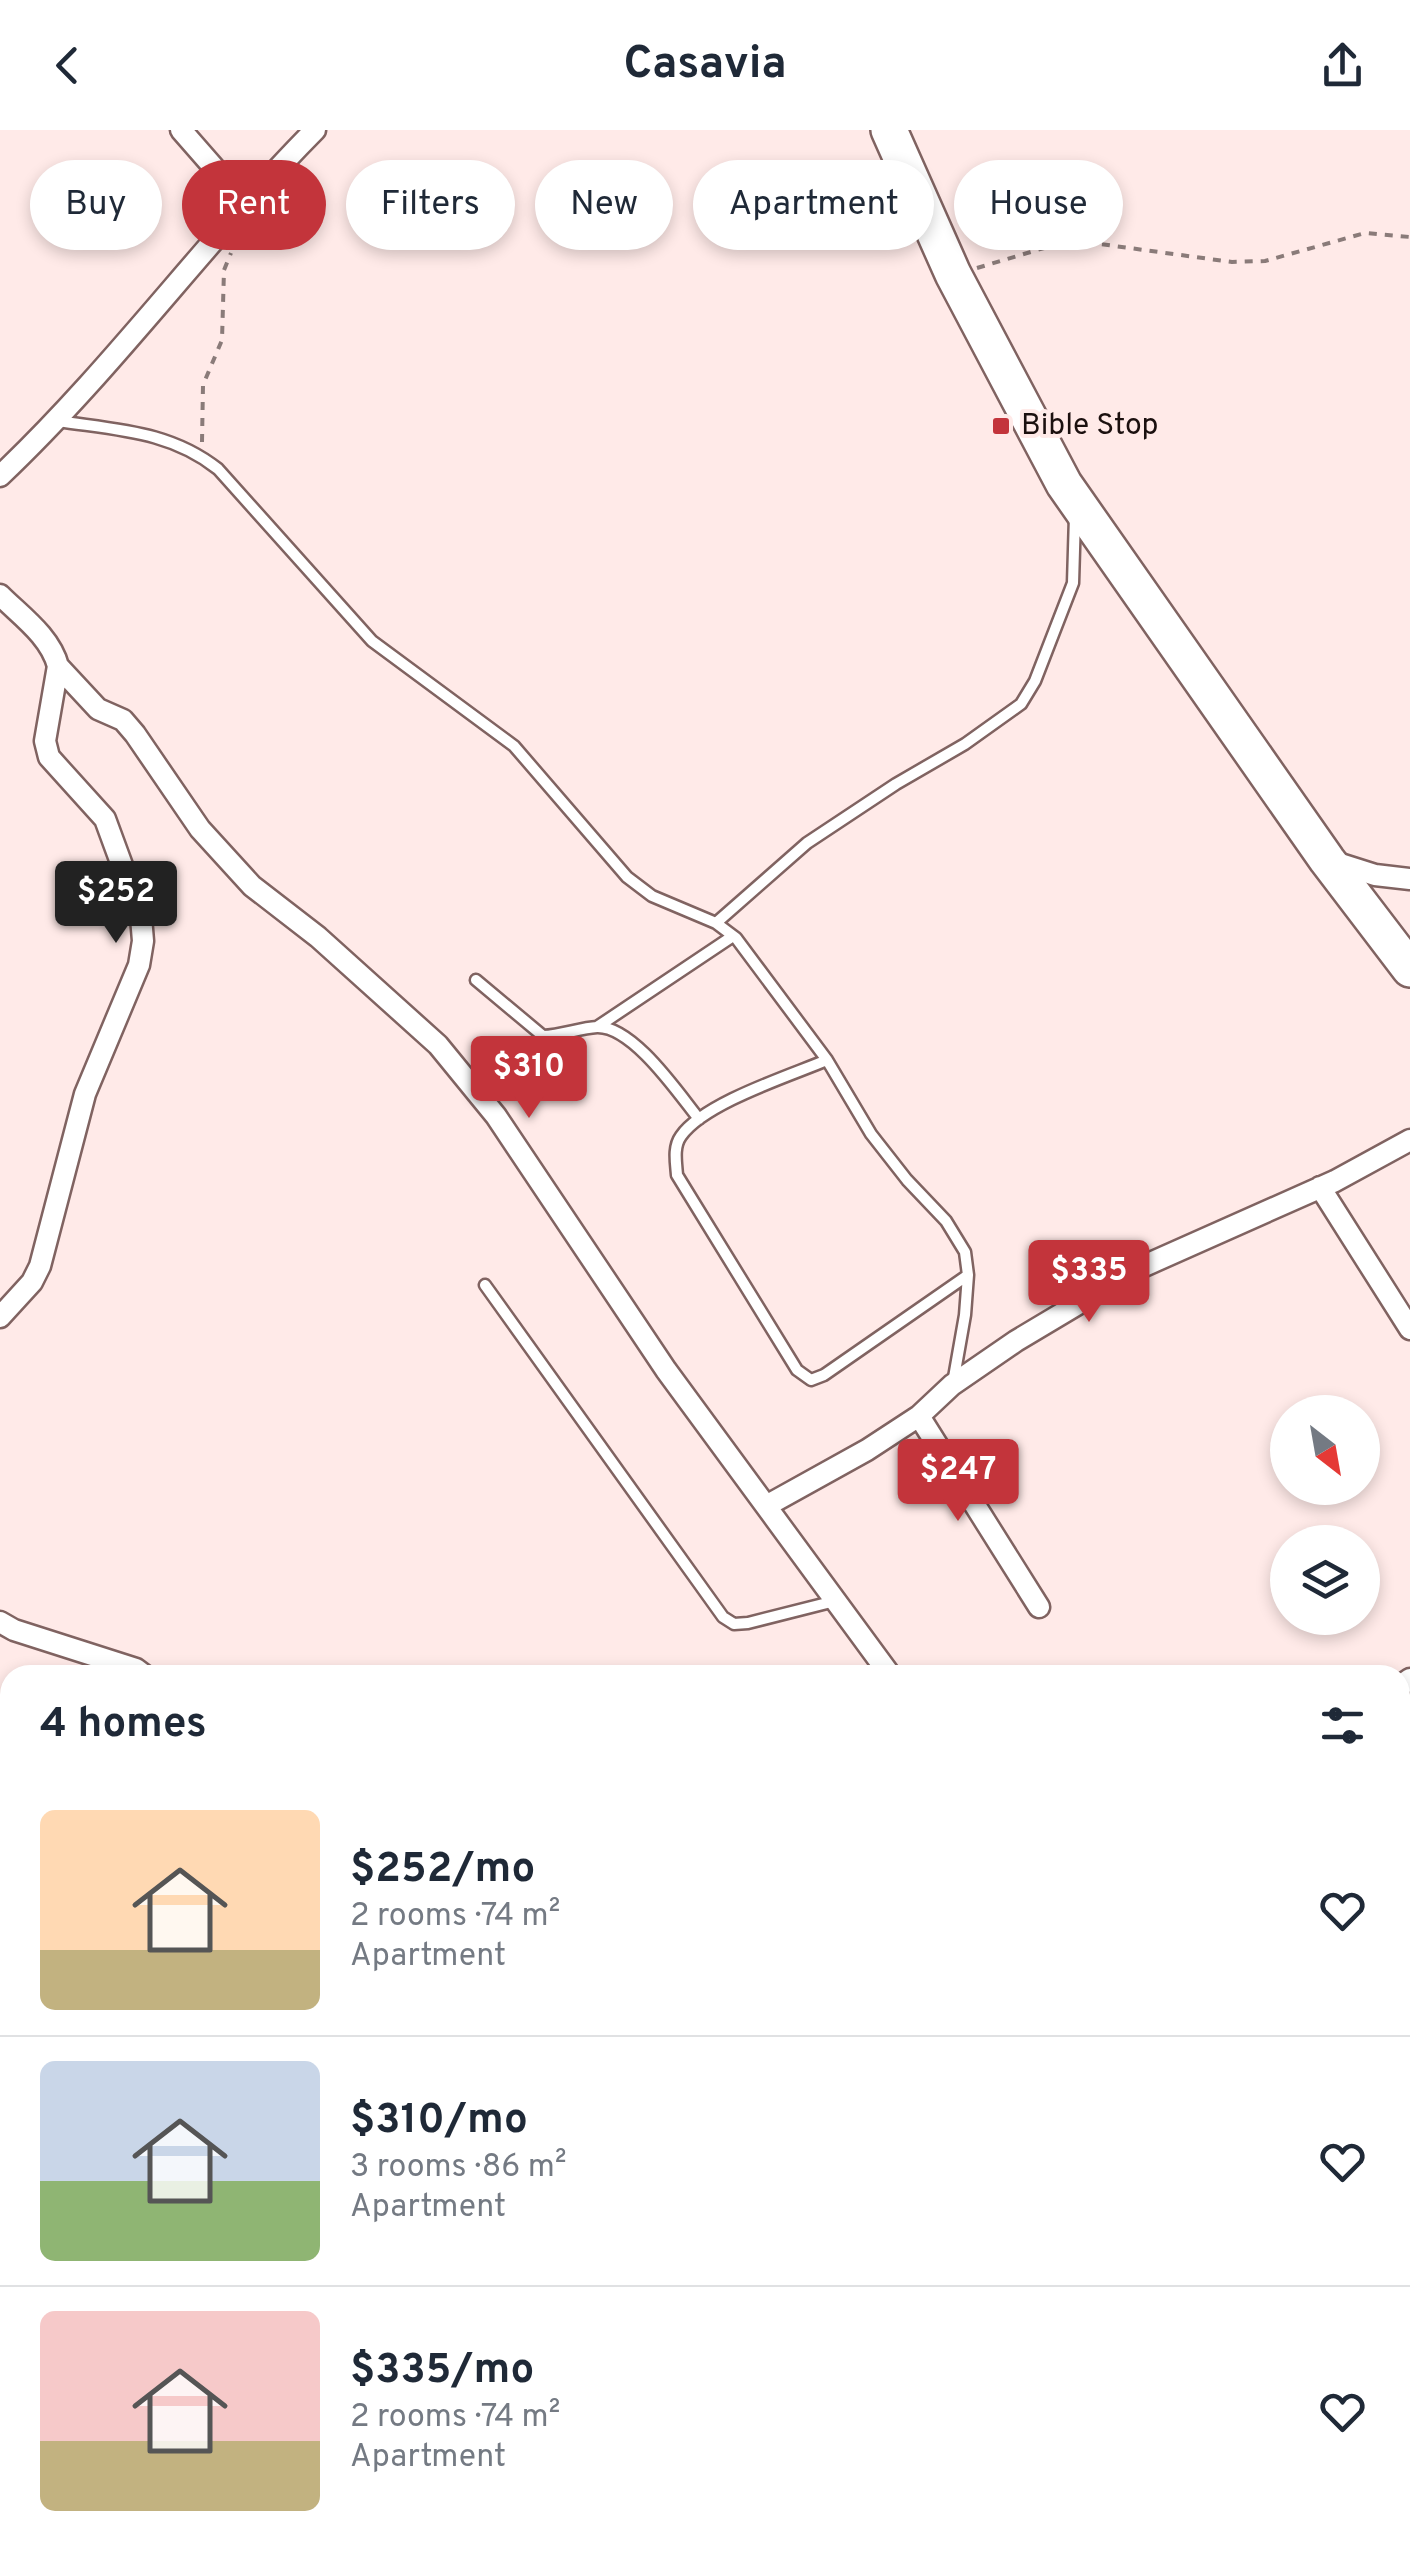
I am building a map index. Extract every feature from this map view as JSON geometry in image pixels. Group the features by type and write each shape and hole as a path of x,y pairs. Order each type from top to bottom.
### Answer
{"highway":[{"path":"889,130 953,274 1075,500 1327,860 1410,969"}],"street":[{"path":"180,130 207,160"},
{"path":"285,160 315,130"},
{"path":"0,476 58,421 204,250"},
{"path":"0,595 50,646 58,666 98,709 123,720 200,829 252,886 318,937 438,1045 496,1116 666,1370 883,1665"},
{"path":"0,1317 32,1282 40,1266 85,1094 139,964 143,941 142,917 105,819 49,756 45,741 58,666"},
{"path":"1327,860 1375,875 1410,879"},
{"path":"766,1506 867,1450 919,1416 952,1384 1134,1270 1320,1187 1410,1140"},
{"path":"1320,1187 1410,1329"},
{"path":"919,1416 1038,1607"},
{"path":"0,1622 124,1665"}],"lane":[{"path":"58,421 168,439 204,457 372,641 514,746 627,877 652,896 716,923 733,936 827,1060 871,1134 958,1237 968,1275 952,1384"},
{"path":"716,923 808,843 1022,704 1035,681 1073,582 1075,500"},
{"path":"597,1027 733,936"},
{"path":"476,980 544,1036 597,1027 613,1030 630,1041 699,1119"},
{"path":"827,1060 699,1119 680,1137 675,1150 677,1174 797,1370 811,1380 848,1361 968,1275"},
{"path":"485,1285 722,1618 734,1624 748,1623 836,1601"}],"path":[{"path":"953,274 1044,248 1100,244 1232,262 1265,261 1365,233 1410,237"},
{"path":"204,457 200,430 203,385 222,340 224,270 231,250"}],"place":[{"name":"Bible Stop","path":"1001,426"}]}
